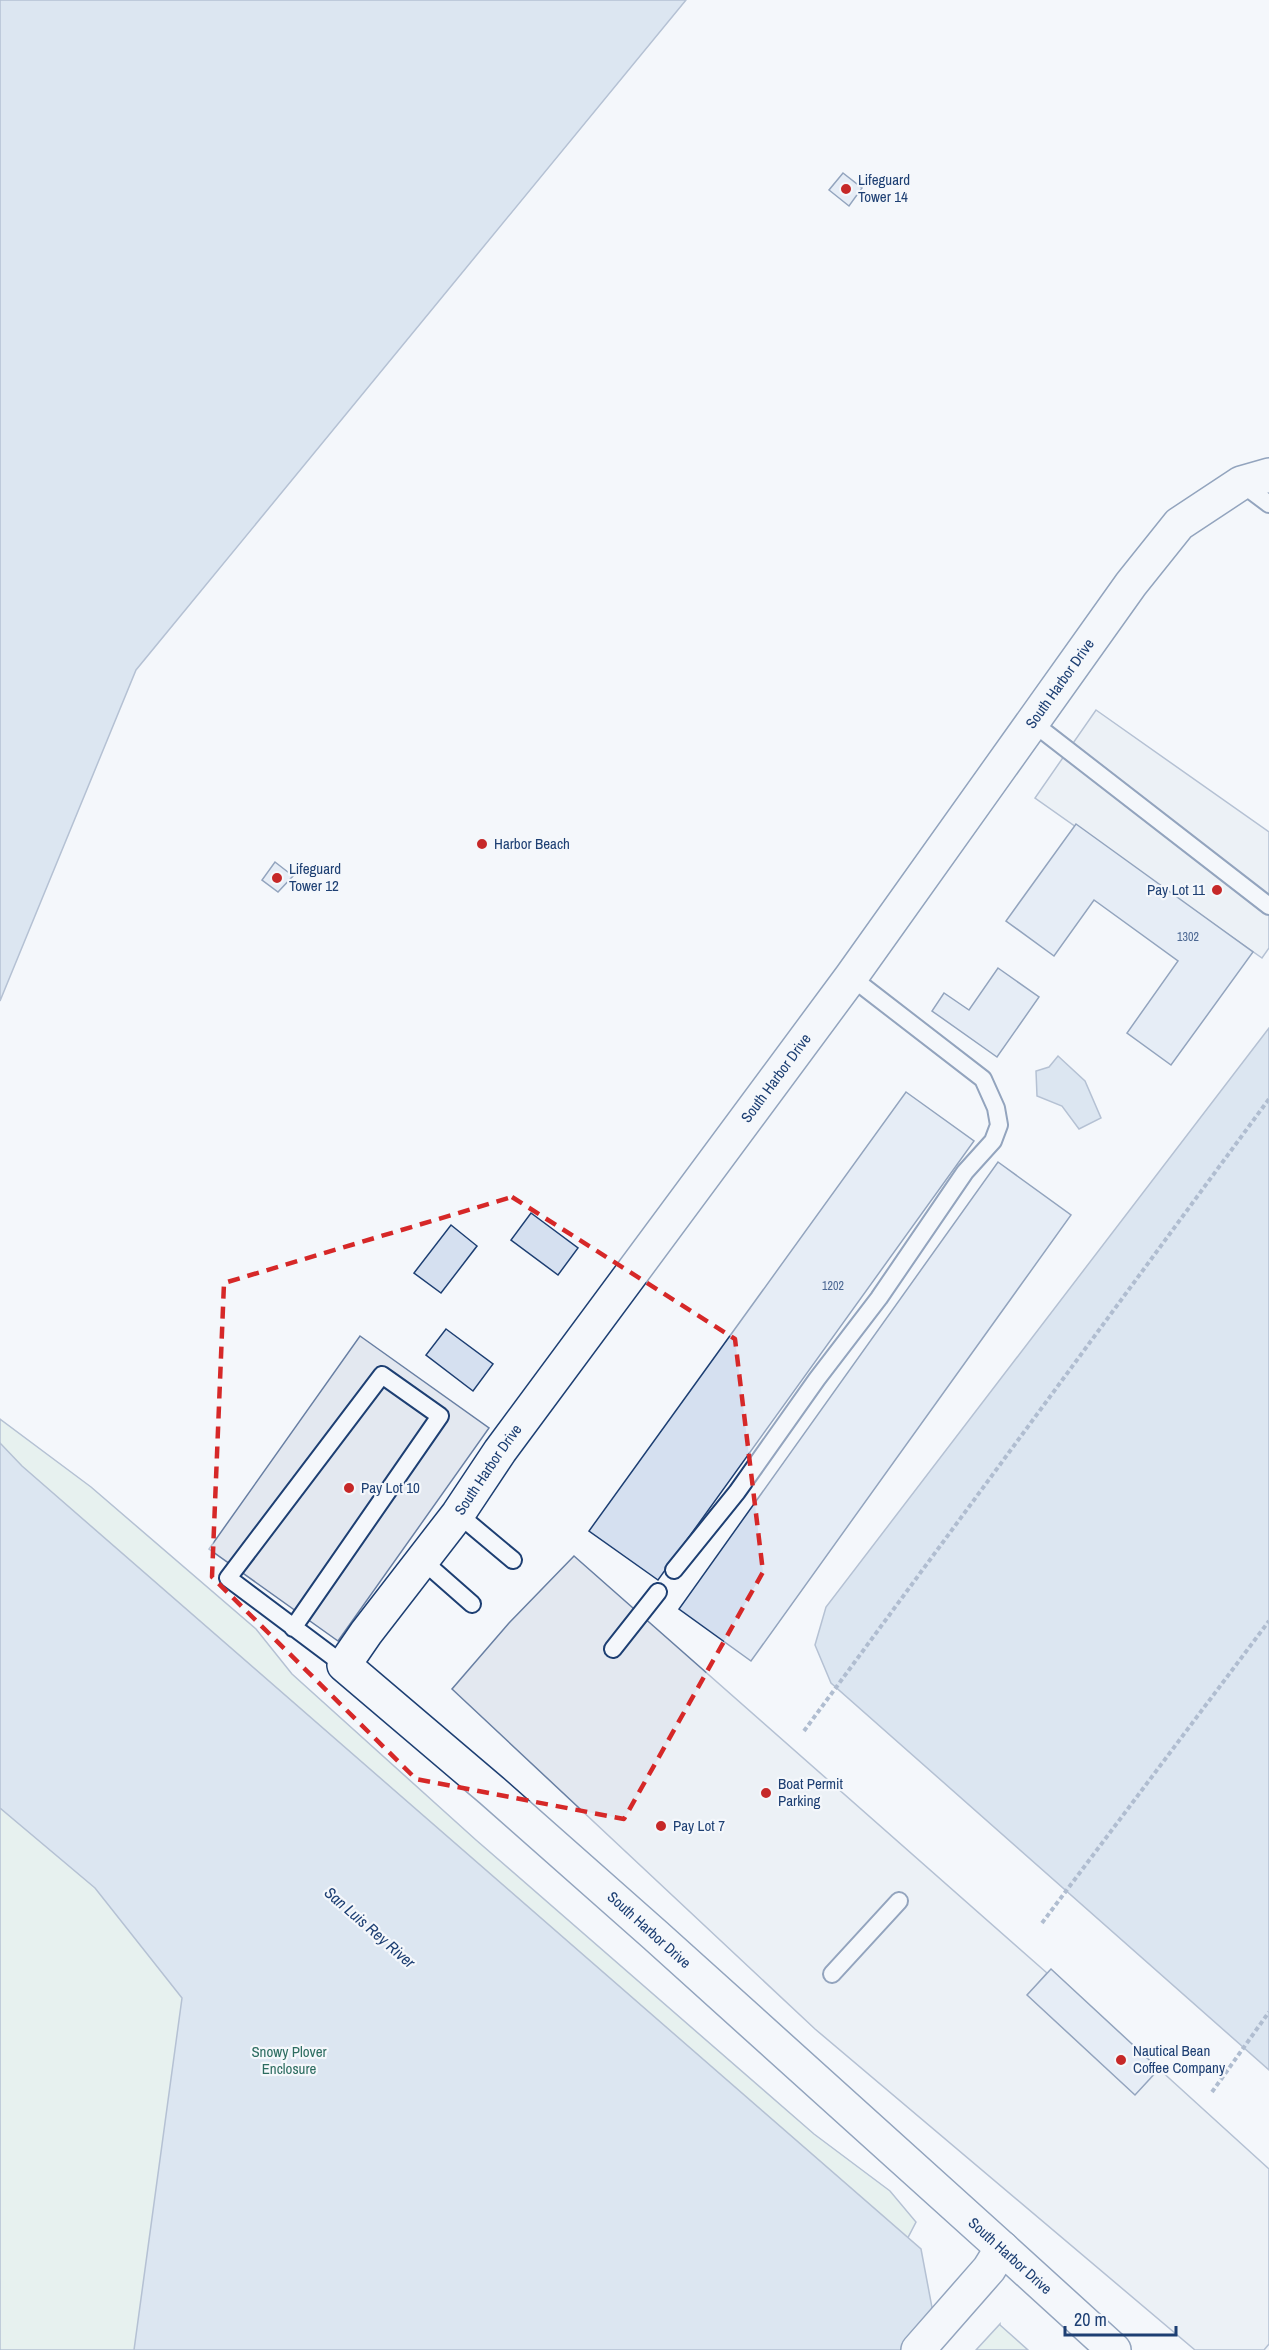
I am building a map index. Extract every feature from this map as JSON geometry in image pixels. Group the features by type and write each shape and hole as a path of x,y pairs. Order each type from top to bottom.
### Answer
{"street":[{"name":"South Harbor Drive","path":"1114,2350 646,1927 491,1790 344,1665 458,1514 500,1450 851,977 1131,584 1179,524 1255,479"},
{"path":"918,2350 977,2283 1002,2248"}],"lane":[{"path":"1255,479 1269,504"},
{"path":"1032,723 1269,906"},
{"path":"674,1570 736,1492 817,1379 879,1298 965,1172 993,1141 999,1125 996,1108 983,1078 912,1026 851,977"},
{"path":"293,1628 440,1416 382,1375 228,1578 293,1628 344,1665"},
{"path":"458,1514 513,1560"},
{"path":"422,1560 472,1604"},
{"path":"613,1649 658,1592"},
{"path":"832,1974 899,1901"}],"path":[{"path":"804,1731 1269,1099"},
{"path":"1042,1923 1269,1621"},
{"path":"1212,2092 1269,2012"}],"highlighted area":[{"path":"512,1197 735,1339 763,1572 624,1819 416,1779 212,1577 224,1283"}],"green space":[{"name":"Snowy Plover Enclosure","path":"0,1419 91,1487 256,1629 292,1674 476,1840 814,2134 890,2191 916,2222 856,2338 847,2350 0,2350"},
{"path":"1000,2325 1028,2350 976,2350"}],"shaded area":[{"name":"Pay Lot 11","path":"1096,710 1269,832 1269,948 1262,958 1035,798"},
{"name":"Pay Lot 10","path":"360,1336 489,1428 338,1641 209,1549"},
{"path":"574,1556 1047,1973 1028,1995 1134,2093 1159,2069 1269,2169 1269,2344 1264,2350 1195,2350 815,2029 452,1689 509,1623"}],"water":[{"path":"0,0 686,0 136,670 0,1001"},
{"path":"1269,1028 1269,2070 831,1683 815,1645 826,1607"},
{"path":"1058,1056 1085,1081 1101,1118 1079,1129 1062,1106 1037,1096 1036,1071 1049,1067"},
{"name":"Snowy Plover Enclosure","path":"0,1443 22,1466 921,2249 940,2350 134,2350 182,1998 95,1888 0,1808"}],"building":[{"name":"Lifeguard Tower 14","path":"843,173 862,188 849,206 829,190"},
{"path":"1076,824 1253,952 1171,1065 1127,1033 1178,961 1094,900 1054,956 1006,921"},
{"name":"Lifeguard Tower 12","path":"275,862 293,876 278,892 262,880"},
{"path":"998,968 1039,997 997,1057 932,1011 944,993 969,1010"},
{"path":"906,1092 974,1141 658,1580 589,1531"},
{"path":"998,1162 1071,1215 751,1661 679,1609"},
{"path":"531,1213 578,1248 558,1275 511,1240"},
{"path":"451,1225 477,1246 441,1293 414,1273"},
{"path":"446,1329 493,1364 473,1391 426,1355"},
{"path":"1051,1969 1159,2069 1135,2095 1027,1995"}],"place":[{"name":"Lifeguard Tower 14","path":"846,189"},
{"name":"Harbor Beach","path":"482,844"},
{"name":"Lifeguard Tower 12","path":"277,878"},
{"name":"Pay Lot 11","path":"1217,890"},
{"name":"Pay Lot 10","path":"349,1488"},
{"name":"Boat Permit Parking","path":"766,1793"},
{"name":"Pay Lot 7","path":"661,1826"},
{"name":"Nautical Bean Coffee Company","path":"1121,2060"}],"water label":[{"name":"San Luis Rey River","path":"370,1927"}]}
